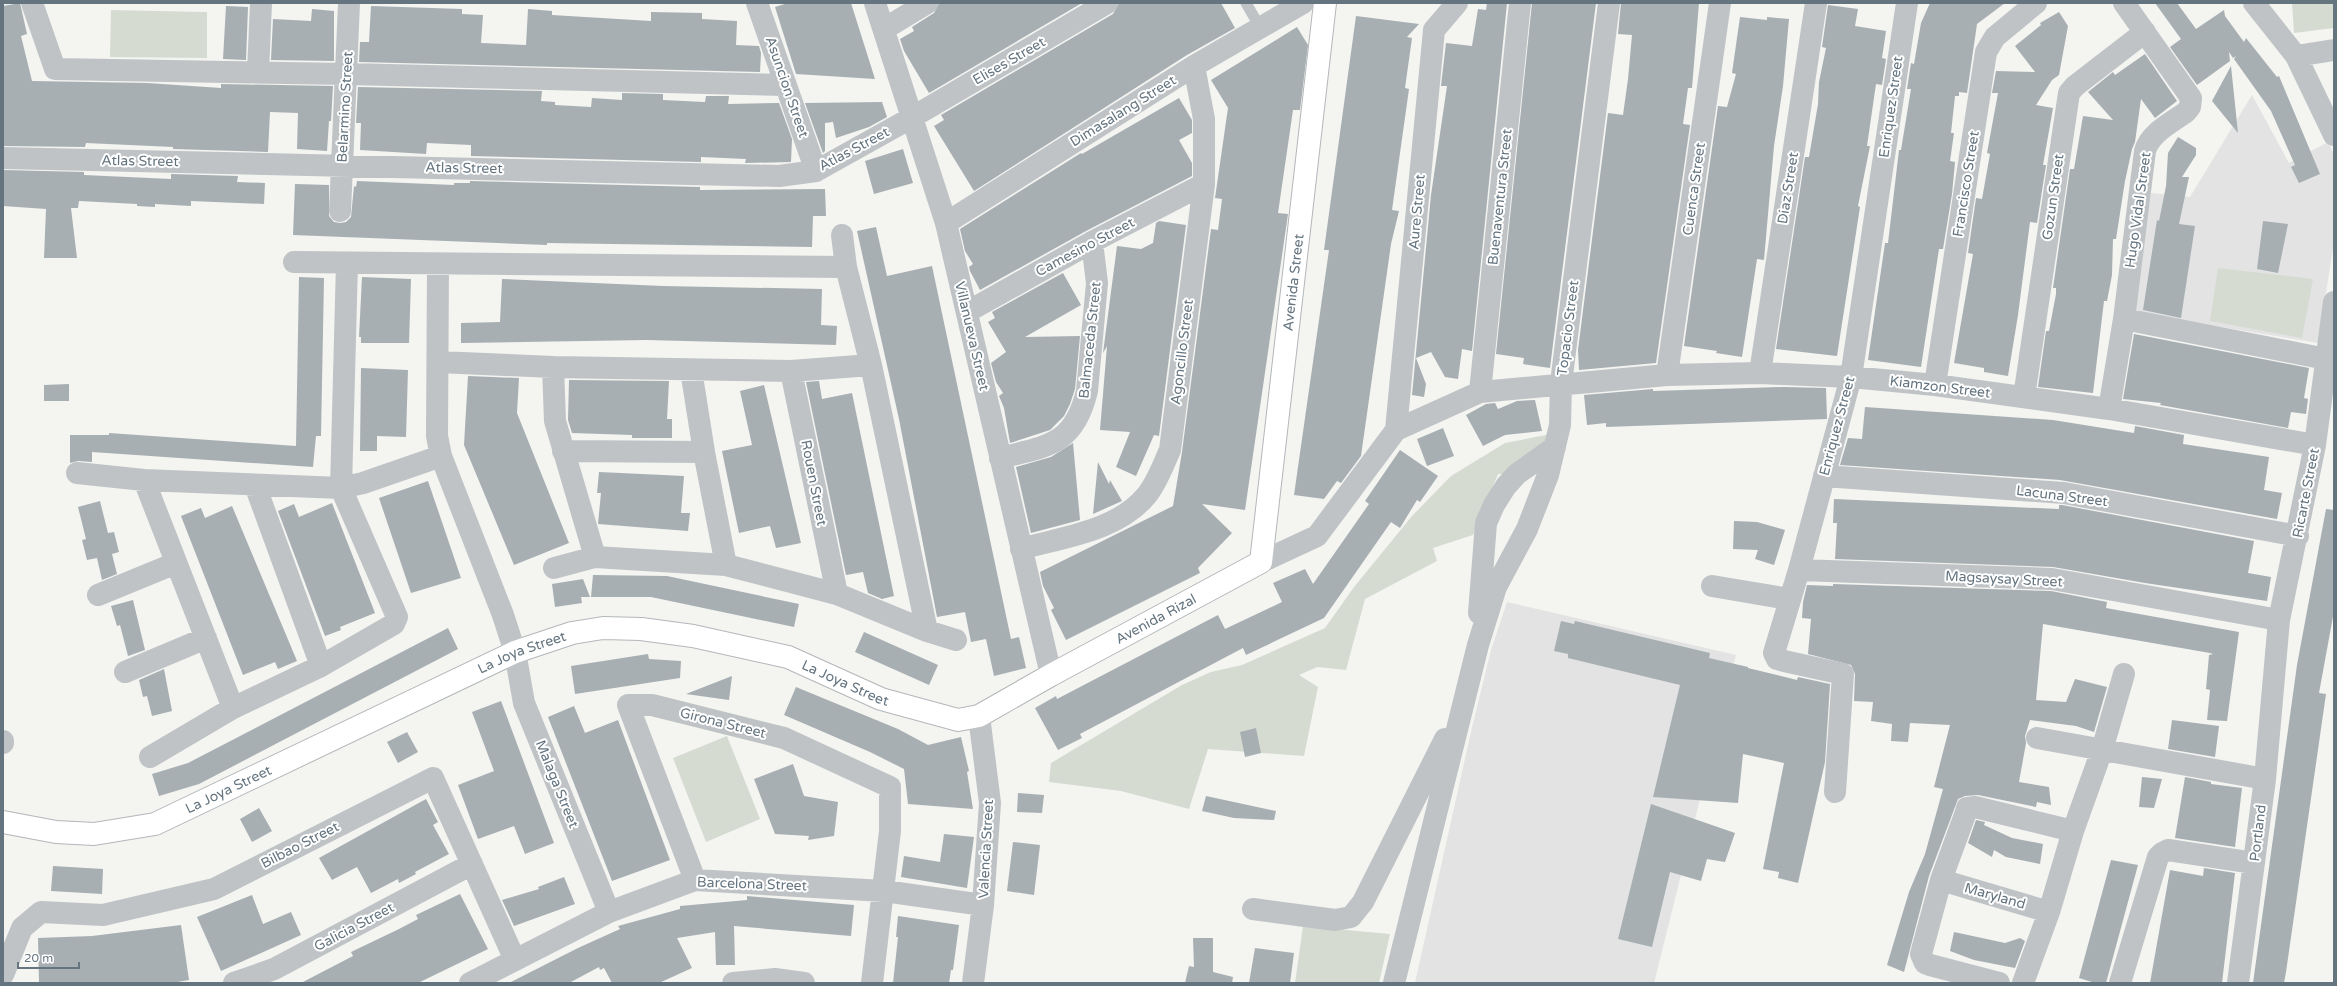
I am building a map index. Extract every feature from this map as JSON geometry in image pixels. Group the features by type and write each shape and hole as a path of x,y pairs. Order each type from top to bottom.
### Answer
{"street":[{"path":"32,3 56,69 258,72 786,85"},
{"path":"258,72 261,3"},
{"name":"Belarmino Street","path":"340,211 349,3"},
{"name":"Asuncion Street","path":"757,3 816,170"},
{"name":"Villanueva Street","path":"875,3 946,223 1051,675"},
{"path":"884,29 927,3"},
{"name":"Elises Street","path":"911,118 1107,3"},
{"name":"Dimasalang Street","path":"946,223 1194,66 1303,3"},
{"name":"Avenida Street","path":"1261,562 1325,3"},
{"name":"Aure Street","path":"1396,430 1434,30 1457,3"},
{"name":"Buenaventura Street","path":"1480,392 1520,3"},
{"name":"Topacio Street","path":"1261,562 1317,536 1396,430 1480,392 1561,383 1609,3"},
{"name":"Cuenca Street","path":"1668,375 1720,3"},
{"name":"Diaz Street","path":"1760,373 1816,3"},
{"name":"Enriquez Street","path":"1835,792 1843,676 1840,673 1777,659 1774,653 1789,599 1799,570 1851,377 1907,3"},
{"name":"Francisco Street","path":"1934,385 1986,52 1995,37 2036,3"},
{"name":"Hugo Vidal Street","path":"2109,409 2124,319 2148,143 2186,112 2190,107 2192,98 2124,3"},
{"path":"2254,3 2296,56 2334,135"},
{"name":"Gozun Street","path":"2024,397 2069,93 2075,86 2145,32"},
{"path":"2296,56 2334,50"},
{"name":"Agoncillo Street","path":"1021,549 1109,524 1128,512 1146,496 1159,476 1170,450 1204,184 1204,119 1194,66"},
{"name":"Atlas Street","path":"3,158 779,176 816,170 911,118"},
{"name":"Camesino Street","path":"967,312 1092,242 1204,184"},
{"path":"842,236 846,267 870,365 927,631"},
{"name":"Balmaceda Street","path":"1000,458 1047,447 1064,437 1077,420 1087,391 1097,283 1092,242"},
{"path":"294,262 846,267"},
{"path":"150,757 234,708 321,666 394,624 397,617 341,488 347,263"},
{"name":"Malaga Street","path":"438,264 437,436 441,456 497,597 514,652 524,703 609,912"},
{"name":"Ricarte Street","path":"2272,682 2279,620 2298,536 2315,445 2334,302"},
{"path":"2124,319 2326,359"},
{"path":"438,362 553,367 791,371 870,365"},
{"path":"553,367 555,421 595,556"},
{"path":"691,370 704,452 726,565"},
{"name":"Rouen Street","path":"791,371 836,594"},
{"name":"Kiamzon Street","path":"1561,383 1668,375 1760,373 1851,377 1934,385 2109,409 2315,445"},
{"path":"1394,983 1478,645 1496,587 1526,530 1548,475 1560,424 1561,383"},
{"path":"1253,909 1335,920 1352,917 1363,902 1442,748 1461,688 1478,615 1486,523 1506,486 1517,474 1555,447"},
{"path":"563,451 704,452"},
{"path":"77,473 144,480 341,488 363,483 441,456"},
{"name":"Lacuna Street","path":"1824,476 2064,493 2298,536"},
{"path":"144,480 234,708"},
{"path":"255,485 321,666"},
{"path":"554,568 595,556 726,565 836,594 927,631 956,640"},
{"name":"Avenida Rizal","path":"1051,675 1261,562"},
{"path":"98,595 176,563"},
{"name":"Magsaysay Street","path":"1799,570 2052,580 2279,620"},
{"path":"1712,586 1789,599"},
{"name":"La Joya Street","path":"3,822 56,832 94,834 155,824 514,652 572,633 603,628 641,629 693,636 788,657 881,699 931,714 958,720 979,716 1051,675"},
{"path":"125,672 206,638"},
{"path":"2023,983 2049,912 2073,831 2102,750 2124,674"},
{"name":"Portland","path":"2238,983 2264,779 2272,682"},
{"name":"Girona Street","path":"695,880 628,705 652,705 784,738 890,787 890,831 884,891"},
{"name":"Valencia Street","path":"973,983 983,905 990,803 979,716"},
{"path":"2037,738 2264,779"},
{"name":"Bilbao Street","path":"3,975 22,928 41,912 103,915 214,889 432,778 515,960"},
{"path":"1999,983 1930,965 1923,959 1921,954 1941,880 1966,812 1971,807 2073,831"},
{"path":"2120,983 2158,857 2162,853 2168,850 2254,863"},
{"name":"Galicia Street","path":"234,983 274,969 472,864"},
{"name":"Barcelona Street","path":"470,983 609,912 695,880 884,891 983,905"},
{"name":"Maryland","path":"1941,880 2049,912"},
{"path":"872,983 884,891"},
{"path":"733,983 775,979 804,983"}],"lane":[{"path":"1246,3 1260,29"}],"shaded area":[{"path":"2292,3 2334,3 2334,28 2294,33"},
{"path":"111,10 207,12 207,58 110,57"},
{"path":"2252,95 2289,163 2328,142 2334,155 2334,242 2318,343 2132,312 2151,193 2190,197"},
{"path":"2218,268 2313,279 2302,338 2210,321"},
{"path":"1551,434 1533,475 1498,474 1473,535 1433,548 1437,561 1365,599 1346,670 1317,667 1299,675 1318,687 1304,756 1208,749 1189,809 1121,791 1049,782 1051,763 1182,685 1211,672 1242,665 1325,628 1354,587 1412,516 1451,476 1505,443"},
{"path":"1507,602 1736,655 1654,983 1415,983 1471,732 1491,650"},
{"path":"727,736 760,819 706,842 673,758"},
{"path":"1303,926 1390,934 1379,983 1295,983"}],"building":[{"path":"20,3 27,34 21,36 32,81 147,83 221,88 221,84 333,86 331,121 329,121 327,151 297,149 298,113 270,112 268,152 173,149 173,147 86,143 85,147 3,146 3,6"},
{"path":"788,3 851,3 875,79 796,74 775,7"},
{"path":"939,3 1082,3 929,93 904,51 900,39 914,31 912,27 934,13"},
{"path":"1119,3 1221,3 1235,28 1187,55 974,191 934,126 944,120 941,115 1113,14"},
{"path":"1487,3 1507,3 1472,351 1462,349 1458,379 1445,377 1431,352 1416,358 1426,384 1424,397 1412,395 1431,195 1447,86 1441,86 1446,43 1472,46 1478,9 1486,10"},
{"path":"1532,3 1596,3 1550,368 1523,364 1524,358 1496,354"},
{"path":"1621,3 1699,3 1692,88 1688,88 1683,124 1690,125 1656,363 1579,370 1578,350 1608,113 1623,115 1628,79 1632,35 1618,34"},
{"path":"1930,3 2005,3 1977,24 1967,93 1959,92 1959,96 1955,96 1951,133 1954,133 1950,161 1955,162 1952,194 1943,249 1939,249 1921,367 1868,360 1885,243 1888,243 1899,150 1901,150 1911,89 1907,89 1911,63 1914,64 1921,23"},
{"path":"2155,3 2177,3 2196,29 2224,10 2225,16 2244,42 2246,38 2277,77 2279,76 2320,174 2299,183 2291,167 2295,165 2271,111 2234,59 2236,56 2233,58 2229,52 2230,61 2197,85 2170,47 2181,39"},
{"path":"1828,5 1858,9 1855,26 1886,31 1882,58 1886,59 1882,85 1876,84 1867,146 1870,146 1858,206 1860,207 1837,356 1776,349 1805,157 1809,157 1818,104 1819,82 1826,48 1822,47"},
{"path":"226,6 248,7 246,60 223,59"},
{"path":"371,6 462,9 462,14 483,15 481,43 526,45 528,9 552,11 552,15 651,21 651,12 702,13 702,19 737,21 736,45 759,46 761,53 760,72 359,62 360,42 369,42"},
{"path":"312,9 334,11 334,61 271,60 273,19 311,21"},
{"path":"2059,12 2068,26 2059,75 2052,80 2036,105 2053,108 2043,165 2046,165 2037,223 2030,222 2018,315 2008,376 1984,372 1984,368 1954,363 1973,254 1968,253 1976,198 1982,199 1990,154 1987,153 1998,93 1992,93 1996,71 2035,72 2015,46 2041,25 2040,23"},
{"path":"1356,16 1419,24 1407,37 1412,38 1405,88 1409,89 1392,210 1399,211 1391,244 1361,456 1341,483 1337,481 1324,499 1294,495 1329,250 1324,250"},
{"path":"1740,17 1767,20 1767,17 1789,19 1783,86 1774,146 1764,260 1757,259 1742,357 1716,353 1717,351 1684,346 1718,106 1727,107 1736,74 1732,73"},
{"path":"1297,27 1308,45 1300,110 1293,110 1278,213 1288,214 1245,510 1202,504 1232,533 1198,568 1200,573 1066,640 1051,610 1054,608 1043,586 1040,572 1173,506 1182,452 1211,229 1218,230 1222,199 1215,198 1228,108 1211,80"},
{"path":"2145,54 2177,101 2155,118 2141,99 2135,142 2125,181 2116,239 2113,239 2112,275 2107,301 2104,301 2093,393 2038,387 2046,331 2049,331 2056,294 2056,288 2053,288 2070,169 2074,169 2083,116 2113,120 2088,92 2113,72 2115,75"},
{"path":"2231,66 2238,133 2212,101"},
{"path":"358,87 542,91 541,101 555,102 555,105 591,107 592,98 622,100 622,93 663,94 663,100 705,102 706,96 729,96 728,104 779,103 792,139 791,162 745,163 746,159 701,157 701,162 471,156 471,145 427,143 426,154 360,150 361,123 356,123"},
{"path":"1179,98 1192,120 1192,133 1179,140 1192,163 1192,176 1086,231 980,290 970,271 969,267 973,264 965,251 960,229 1081,153 1082,154"},
{"path":"882,102 887,117 869,127 836,138 833,122 825,123 825,151 823,153 805,103"},
{"path":"2178,137 2196,148 2196,155 2182,177 2189,177 2179,224 2195,226 2181,318 2143,310 2157,220 2159,221 2166,186 2168,153"},
{"path":"903,149 913,183 874,194 865,161"},
{"path":"3,170 84,172 84,175 171,179 171,174 238,176 237,182 265,183 264,204 191,201 191,206 155,204 155,207 137,206 137,204 79,201 78,208 71,208 77,258 44,258 46,209 3,206"},
{"path":"357,181 454,185 454,183 470,183 470,181 700,187 700,190 825,189 826,216 813,216 812,247 547,243 547,245 293,235 295,184 329,185 329,216 334,222 340,223 346,222 351,217 354,186 356,187"},
{"path":"1159,221 1186,225 1159,436 1154,435 1136,476 1116,467 1130,432 1100,430 1107,346 1103,353 1117,246 1141,249 1153,243 1156,223"},
{"path":"2263,221 2288,224 2278,273 2257,269"},
{"path":"876,227 887,276 932,266 1011,639 1019,637 1026,668 994,676 986,639 971,642 965,612 937,617 899,419 857,231"},
{"path":"1063,273 1081,305 1025,337 1080,336 1075,389 1064,416 1050,430 1010,443 1004,408 999,396 1003,393 996,382 991,363 1006,352 988,322 995,318 992,312"},
{"path":"299,277 324,278 321,436 316,436 313,467 92,452 92,462 78,461 70,463 70,435 109,435 109,433 296,446"},
{"path":"362,277 411,279 409,343 361,343 361,337 359,337"},
{"path":"502,279 663,286 822,289 821,325 837,326 836,345 646,340 461,343 461,323 500,322"},
{"path":"2134,334 2309,368 2304,398 2308,399 2306,414 2291,412 2288,428 2160,405 2161,403 2123,399"},
{"path":"361,368 408,370 406,437 377,436 377,451 360,451"},
{"path":"468,376 519,378 517,413 569,543 514,565 464,445"},
{"path":"569,380 669,381 667,419 672,419 672,438 632,438 632,435 572,433 568,420"},
{"path":"819,381 822,399 852,393 894,596 882,599 868,593 863,572 846,575 806,382"},
{"path":"69,384 69,401 44,401 44,385"},
{"path":"764,385 801,543 776,548 770,526 739,533 722,451 752,445 740,391"},
{"path":"1784,387 1826,388 1827,419 1606,427 1606,423 1587,425 1584,395 1653,389 1653,391"},
{"path":"1535,400 1542,431 1505,435 1483,446 1466,415 1486,404 1495,403 1498,409 1517,401"},
{"path":"1865,407 2053,420 2134,433 2135,426 2184,435 2183,444 2269,457 2264,490 2282,493 2277,519 2060,480 1840,465 1848,438 1862,439"},
{"path":"1443,428 1454,456 1427,466 1417,439"},
{"path":"1073,443 1080,520 1031,533 1016,467 1051,457"},
{"path":"1400,450 1438,476 1420,502 1417,500 1400,528 1391,522 1324,618 1246,655 1243,648 1080,734 1082,738 1058,750 1035,708 1056,696 1057,699 1218,615 1225,629 1282,602 1273,583 1305,569 1313,584 1369,504 1365,501"},
{"path":"1098,462 1109,484 1110,480 1122,501 1093,514"},
{"path":"599,472 684,476 681,513 690,513 688,531 598,524 601,493 597,493"},
{"path":"428,481 461,578 411,593 379,498"},
{"path":"1834,499 2059,509 2059,505 2062,505 2254,541 2248,573 2271,577 2267,601 2145,583 2053,567 1835,559 1837,523 1833,523"},
{"path":"100,501 108,533 114,532 119,552 112,554 117,574 102,580 97,558 87,560 82,540 86,539 78,507"},
{"path":"332,503 375,613 340,627 341,630 325,636 278,511 294,504 299,517"},
{"path":"232,506 297,661 278,669 275,662 243,675 181,516 201,508 205,518"},
{"path":"2326,509 2334,510 2334,611 2319,693 2326,694 2286,972 2284,983 2253,983 2297,665"},
{"path":"1734,521 1757,522 1785,530 1774,565 1755,559 1758,550 1733,549"},
{"path":"593,575 667,576 799,604 794,627 651,597 591,597"},
{"path":"583,579 590,597 581,597 582,603 555,607 552,584"},
{"path":"1833,584 2051,591 2107,602 2106,608 2239,632 2227,721 2207,720 2210,690 2206,689 2209,655 2213,654 2043,624 2036,700 2066,702 2075,679 2107,687 2094,732 2076,726 2030,720 2025,736 2026,743 2019,782 2049,787 2051,805 2037,802 2036,807 1978,795 1965,796 1958,799 1929,876 1904,972 1887,965 1909,892 1925,854 1943,789 1934,787 1950,725 1910,723 1908,742 1891,741 1892,724 1871,721 1873,702 1854,701 1855,674 1851,665 1808,654 1811,619 1802,618 1803,602 1807,585 1833,586"},
{"path":"133,600 145,650 128,656 120,625 117,626 111,606"},
{"path":"1561,621 1574,624 1575,621 1710,653 1709,658 1797,680 1798,677 1830,684 1825,762 1798,883 1778,878 1779,872 1763,869 1784,763 1743,754 1738,803 1653,797 1680,685 1568,658 1568,654 1554,651"},
{"path":"448,628 458,649 199,784 159,796 152,774 188,763"},
{"path":"864,632 938,665 929,685 855,652"},
{"path":"648,654 649,659 681,661 680,678 575,694 571,666"},
{"path":"164,669 172,711 152,716 147,696 143,697 139,680"},
{"path":"732,676 729,700 686,694"},
{"path":"796,687 898,729 928,745 961,737 969,771 967,772 973,809 908,804 904,769 870,752 784,715"},
{"path":"501,701 554,843 525,854 514,826 478,839 458,785 494,771 472,712"},
{"path":"574,706 585,733 618,720 670,860 612,881 548,717"},
{"path":"2172,720 2219,726 2215,757 2168,749"},
{"path":"1256,728 1261,753 1245,757 1240,732"},
{"path":"407,732 418,752 398,763 387,742"},
{"path":"793,764 804,796 838,802 834,836 808,840 809,836 775,834 754,779"},
{"path":"2142,777 2162,779 2154,808 2139,807"},
{"path":"2185,777 2211,782 2211,784 2242,788 2235,847 2175,838"},
{"path":"1018,793 1044,795 1042,813 1017,812"},
{"path":"1206,796 1276,811 1274,820 1234,818 1202,811"},
{"path":"426,799 438,822 433,825 449,854 415,872 416,874 399,883 398,879 371,893 357,867 332,880 319,858"},
{"path":"1651,804 1735,833 1725,862 1707,859 1701,881 1670,872 1652,947 1618,939"},
{"path":"259,808 272,831 252,842 240,819"},
{"path":"1976,820 1985,822 1984,825 2012,838 2043,844 2040,864 2006,857 1994,850 1992,857 1968,843"},
{"path":"944,834 974,837 967,888 901,877 904,856 940,862"},
{"path":"1013,842 1040,845 1034,895 1007,891"},
{"path":"2111,860 2138,865 2106,983 2095,983 2079,978"},
{"path":"53,866 103,869 102,894 51,891"},
{"path":"2204,868 2235,873 2222,983 2150,983 2170,870 2203,876"},
{"path":"564,877 575,904 514,926 502,900 539,889 538,887"},
{"path":"460,894 488,949 418,983 301,983 353,956 351,952 418,919 416,915"},
{"path":"252,895 263,924 291,912 301,935 221,971 197,917"},
{"path":"747,896 854,905 851,936 734,926 735,965 716,965 715,932 677,938 692,968 659,983 612,983 604,968 600,970 599,967 569,983 509,983 578,948 620,929 618,926 680,909 680,906 747,900"},
{"path":"898,916 959,925 953,970 951,970 949,983 893,983 898,937 896,937"},
{"path":"181,925 189,980 172,983 39,983 38,938 92,936"},
{"path":"1954,932 2005,943 2020,938 2025,941 2015,968 1974,960 1950,951"},
{"path":"1193,938 1213,938 1213,972 1233,977 1232,983 1185,983 1189,966 1194,967"},
{"path":"1255,948 1294,953 1290,983 1249,983"}]}
